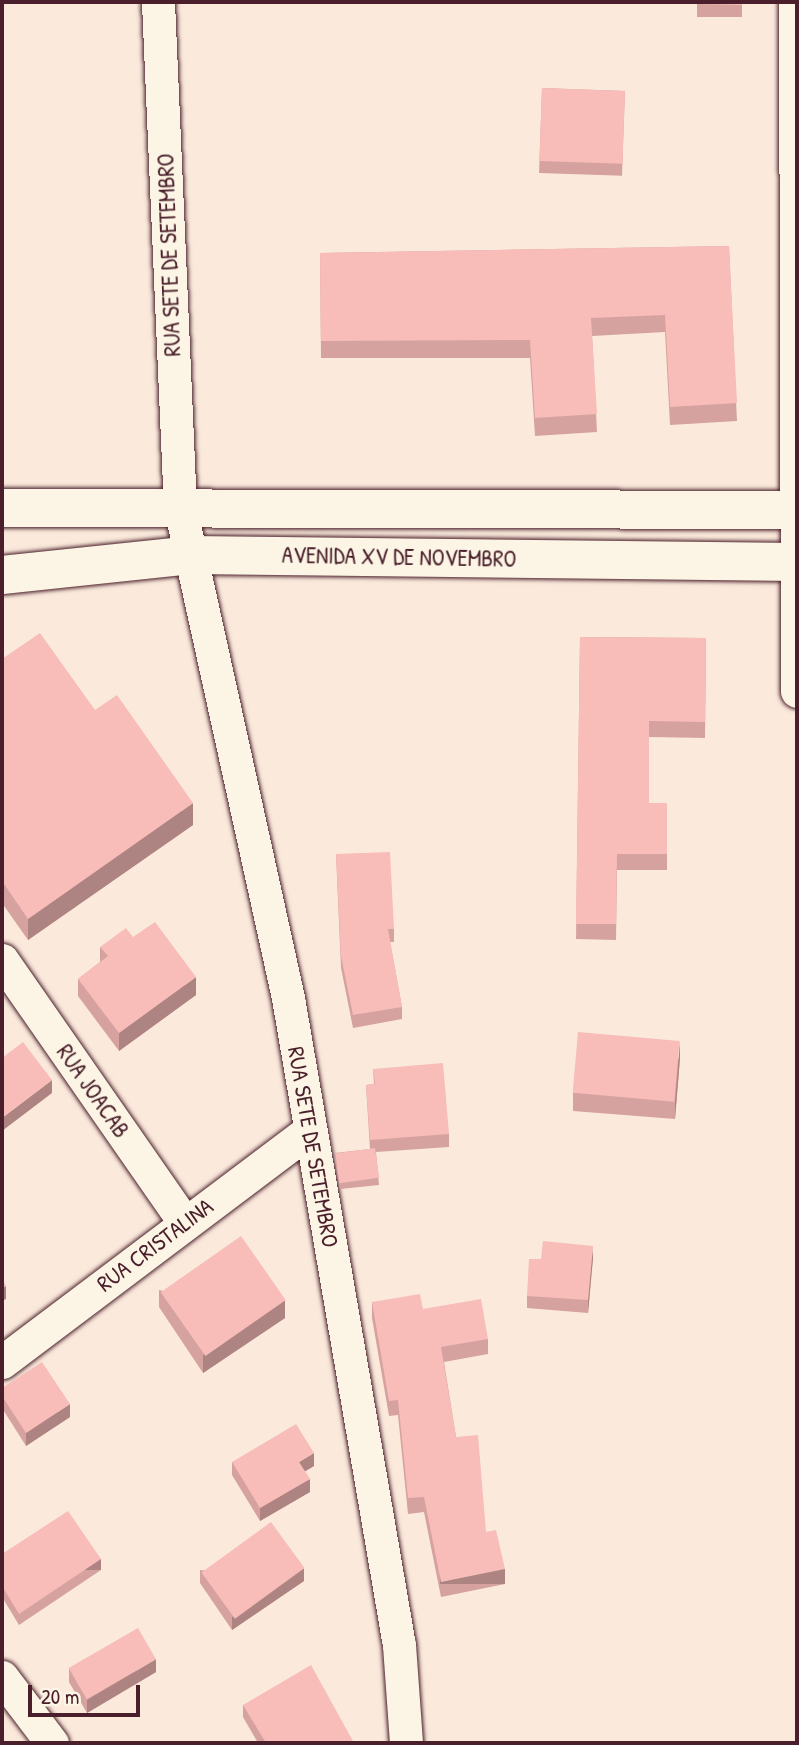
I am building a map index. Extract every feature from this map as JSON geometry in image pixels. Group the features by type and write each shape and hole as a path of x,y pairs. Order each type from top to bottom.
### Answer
{"main road":[{"name":"AVENIDA XV DE NOVEMBRO","path":"2,508 795,510"},
{"name":"AVENIDA XV DE NOVEMBRO","path":"2,575 191,555 795,562"}],"street":[{"name":"RUA SETE DE SETEMBRO","path":"158,2 180,507 288,998 399,1645 406,1743"},
{"path":"795,2 797,691"},
{"name":"RUA JOACAB","path":"2,960 184,1222"},
{"name":"RUA CRISTALINA","path":"2,1362 184,1222 310,1130"},
{"path":"2,1677 52,1743"}],"building":[{"path":"742,2 742,5 697,4"},
{"path":"542,88 625,91 622,164 539,161"},
{"path":"729,246 737,403 670,407 665,315 591,318 597,414 535,418 530,340 321,341 320,253"},
{"path":"40,633 95,710 117,695 193,803 28,919 2,881 2,659"},
{"path":"580,637 706,638 705,722 649,721 649,803 667,803 667,854 617,854 616,924 576,924"},
{"path":"390,852 394,929 388,929 402,1007 353,1015 341,956 336,854"},
{"path":"155,922 196,977 119,1033 78,979 108,956 100,947 126,928 133,937"},
{"path":"578,1032 680,1041 674,1102 573,1093"},
{"path":"23,1042 52,1080 2,1118 2,1058"},
{"path":"443,1063 449,1134 370,1140 366,1085 375,1084 373,1069"},
{"path":"375,1148 379,1178 340,1183 335,1154"},
{"path":"241,1236 286,1300 205,1356 161,1292"},
{"path":"543,1241 593,1246 588,1300 527,1296 529,1259 541,1259"},
{"path":"420,1294 423,1309 481,1299 488,1339 441,1347 456,1437 478,1435 486,1532 496,1530 505,1569 441,1582 424,1497 408,1498 398,1400 389,1401 372,1302"},
{"path":"42,1362 70,1404 26,1433 2,1396 2,1388"},
{"path":"296,1424 314,1453 299,1462 310,1479 260,1508 232,1462"},
{"path":"68,1511 101,1559 19,1614 2,1586 2,1554"},
{"path":"271,1522 305,1568 235,1619 201,1573"},
{"path":"138,1628 156,1659 87,1699 69,1668"},
{"path":"311,1665 354,1743 266,1743 243,1705"}]}
